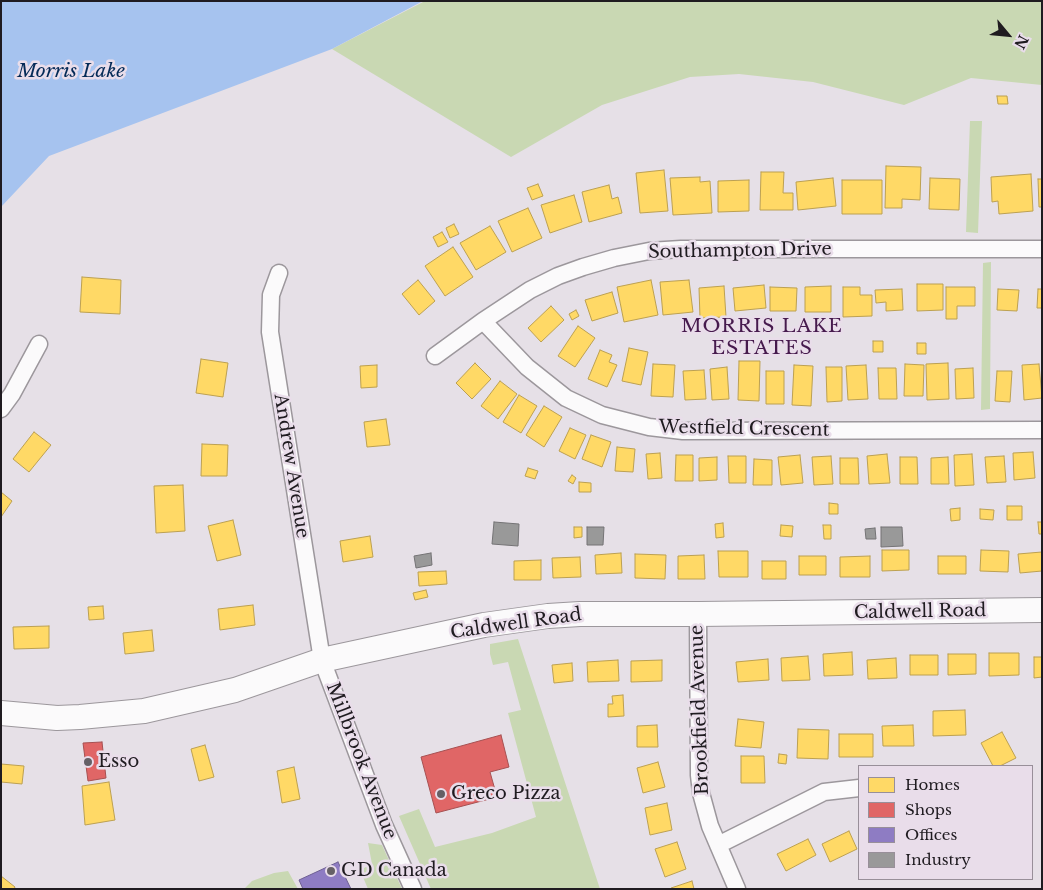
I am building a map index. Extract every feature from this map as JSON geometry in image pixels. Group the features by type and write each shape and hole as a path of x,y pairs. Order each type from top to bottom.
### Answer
{"street":[{"name":"Southampton Drive","path":"435,356 530,290 558,276 614,258 649,251 681,248 1042,249"},
{"name":"Andrew Avenue","path":"279,273 271,294 270,332 322,660"},
{"name":"Westfield Crescent","path":"483,321 526,367 566,398 602,415 649,427 683,431 1042,430"},
{"path":"1,409 12,394 39,344"},
{"name":"Caldwell Road","path":"1,713 58,718 144,711 235,690 322,660 484,626 548,616 580,614 1042,610"},
{"name":"Brookfield Avenue","path":"698,614 699,775 703,802 710,826 737,889"},
{"name":"Millbrook Avenue","path":"322,660 384,825 413,889"},
{"path":"718,845 824,792 858,788"}],"green space":[{"path":"425,1 1042,1 1042,85 971,78 904,105 813,82 739,74 690,77 602,105 511,157 332,49"},
{"path":"970,121 982,121 978,233 966,232"},
{"path":"991,262 990,409 981,410 983,263"},
{"path":"518,639 600,889 431,889 399,816 419,809 435,847 492,833 536,817 508,713 521,710 508,662 493,665 490,654 490,644"},
{"path":"368,843 382,845 402,889 368,889 360,870 372,864"},
{"path":"288,871 298,889 245,888 252,881 274,873"}],"water":[{"name":"Morris Lake","path":"1,1 423,1 332,49 49,156 1,207"}],"building: Homes":[{"path":"997,96 1007,96 1008,104 998,104"},
{"path":"886,166 921,167 920,200 902,199 902,208 885,208"},
{"path":"664,170 668,211 640,213 636,173"},
{"path":"761,172 784,172 783,193 793,193 793,210 760,210"},
{"path":"1031,174 1033,211 999,214 998,201 992,202 991,177"},
{"path":"700,177 700,182 710,181 712,213 673,215 670,178"},
{"path":"833,178 836,206 798,210 796,182"},
{"path":"930,178 960,179 959,210 929,209"},
{"path":"1038,179 1042,179 1042,207 1039,207"},
{"path":"749,180 749,211 718,212 718,181"},
{"path":"842,180 882,180 882,214 842,214"},
{"path":"538,184 543,196 532,200 527,188"},
{"path":"609,185 612,199 618,197 622,213 589,222 582,192"},
{"path":"574,195 582,222 550,233 541,205"},
{"path":"528,208 542,238 512,252 498,221"},
{"path":"454,224 459,234 450,238 446,228"},
{"path":"490,226 506,252 476,270 460,243"},
{"path":"442,232 448,242 438,247 433,237"},
{"path":"453,247 473,277 445,296 425,266"},
{"path":"82,277 121,280 120,314 80,312"},
{"path":"418,280 435,301 419,315 402,294"},
{"path":"651,280 658,315 624,322 617,287"},
{"path":"689,280 693,312 663,315 660,282"},
{"path":"917,284 943,284 943,310 917,311"},
{"path":"764,285 766,308 735,311 733,288"},
{"path":"724,286 726,317 700,318 699,288"},
{"path":"831,286 831,312 805,312 805,287"},
{"path":"770,287 797,288 796,311 770,311"},
{"path":"843,287 860,287 860,295 872,295 872,316 843,317"},
{"path":"946,287 975,287 975,306 957,306 957,319 946,319"},
{"path":"902,289 903,310 886,311 886,302 876,303 875,290"},
{"path":"998,289 1019,290 1017,311 997,310"},
{"path":"1038,289 1042,289 1042,308 1037,308"},
{"path":"612,292 618,313 592,321 585,300"},
{"path":"551,306 564,320 541,342 528,328"},
{"path":"576,310 579,316 572,320 569,314"},
{"path":"578,326 595,338 575,367 558,356"},
{"path":"873,341 883,341 883,352 873,352"},
{"path":"917,343 926,343 926,354 917,354"},
{"path":"629,348 648,352 641,385 622,381"},
{"path":"600,350 612,355 609,362 617,365 607,387 588,379"},
{"path":"201,359 228,363 223,397 196,393"},
{"path":"739,361 760,361 759,401 738,400"},
{"path":"475,363 491,379 472,399 456,383"},
{"path":"948,363 949,399 927,400 926,364"},
{"path":"653,364 675,365 673,397 651,396"},
{"path":"905,364 924,365 923,396 904,396"},
{"path":"1039,364 1042,398 1024,400 1022,365"},
{"path":"377,365 377,387 361,388 360,366"},
{"path":"794,365 813,366 811,406 792,405"},
{"path":"866,365 868,399 848,400 846,366"},
{"path":"727,367 729,399 712,400 710,369"},
{"path":"826,367 842,367 842,401 827,402"},
{"path":"878,368 896,368 897,399 879,399"},
{"path":"973,368 974,398 956,399 955,369"},
{"path":"704,370 706,399 685,400 683,371"},
{"path":"766,371 784,371 784,404 766,404"},
{"path":"997,371 1012,371 1010,402 995,401"},
{"path":"500,381 517,394 498,419 481,406"},
{"path":"519,395 537,406 521,433 503,422"},
{"path":"544,406 562,417 544,447 526,435"},
{"path":"386,419 390,445 367,447 364,422"},
{"path":"570,428 586,435 575,459 559,451"},
{"path":"34,432 51,445 29,472 13,459"},
{"path":"591,435 611,442 602,467 582,459"},
{"path":"202,444 228,445 227,476 201,476"},
{"path":"617,447 635,449 633,472 615,471"},
{"path":"1033,452 1035,478 1014,480 1013,453"},
{"path":"660,453 662,478 648,479 646,454"},
{"path":"887,454 890,483 869,484 867,456"},
{"path":"972,454 974,485 955,486 954,455"},
{"path":"676,455 693,455 693,481 675,481"},
{"path":"800,455 803,483 781,485 778,457"},
{"path":"728,456 746,456 746,483 729,483"},
{"path":"831,456 833,484 814,485 812,457"},
{"path":"1004,456 1006,482 987,483 985,457"},
{"path":"717,457 717,480 699,481 699,458"},
{"path":"900,457 917,457 918,484 900,484"},
{"path":"948,457 949,484 931,484 931,458"},
{"path":"840,458 858,458 859,484 840,484"},
{"path":"754,459 772,460 772,485 753,485"},
{"path":"528,468 538,471 535,479 525,476"},
{"path":"572,475 576,478 573,484 568,481"},
{"path":"579,482 591,483 591,492 579,492"},
{"path":"183,485 185,531 156,533 154,486"},
{"path":"1,492 12,501 1,517"},
{"path":"829,503 838,504 838,514 829,514"},
{"path":"1007,506 1022,506 1022,520 1007,520"},
{"path":"960,508 960,520 951,521 950,509"},
{"path":"980,509 994,510 993,520 980,519"},
{"path":"233,520 241,555 217,561 208,526"},
{"path":"1038,522 1042,522 1042,534 1039,534"},
{"path":"723,523 724,537 716,538 715,524"},
{"path":"781,525 793,526 792,537 780,536"},
{"path":"823,525 831,525 831,539 824,539"},
{"path":"574,527 582,527 582,537 574,538"},
{"path":"370,536 373,557 343,562 340,541"},
{"path":"882,550 909,550 909,570 882,571"},
{"path":"981,550 1009,551 1008,572 980,571"},
{"path":"718,551 748,551 748,577 719,577"},
{"path":"1042,552 1042,571 1020,573 1018,554"},
{"path":"621,553 622,573 596,574 595,555"},
{"path":"635,554 666,555 665,579 635,578"},
{"path":"704,555 705,579 678,579 678,556"},
{"path":"799,556 826,556 826,575 799,575"},
{"path":"870,556 870,577 840,577 840,557"},
{"path":"938,556 966,556 966,574 938,574"},
{"path":"580,557 581,577 553,578 552,558"},
{"path":"541,560 541,580 514,580 514,561"},
{"path":"762,561 786,561 786,579 762,579"},
{"path":"446,571 447,584 419,586 418,572"},
{"path":"426,590 428,597 415,600 413,593"},
{"path":"253,605 255,625 220,630 218,609"},
{"path":"103,606 104,619 89,620 88,607"},
{"path":"49,626 49,648 14,649 13,627"},
{"path":"152,630 154,651 125,654 123,633"},
{"path":"852,652 853,675 824,676 823,654"},
{"path":"989,653 1019,653 1019,675 989,676"},
{"path":"948,654 976,654 976,674 948,675"},
{"path":"910,655 938,655 938,675 910,675"},
{"path":"808,656 810,680 782,681 781,658"},
{"path":"1034,657 1042,657 1042,677 1034,678"},
{"path":"896,658 897,678 868,679 867,660"},
{"path":"768,659 769,680 738,682 736,662"},
{"path":"618,660 619,681 588,682 587,662"},
{"path":"662,660 662,681 631,682 631,661"},
{"path":"572,663 573,681 554,683 552,665"},
{"path":"623,695 624,716 608,717 608,704 613,704 612,696"},
{"path":"965,710 966,735 933,736 933,711"},
{"path":"738,719 764,722 761,748 735,746"},
{"path":"657,725 658,747 637,747 637,726"},
{"path":"913,725 914,746 883,746 882,726"},
{"path":"798,729 829,730 828,759 797,758"},
{"path":"1002,732 1016,758 1002,765 992,765 981,743"},
{"path":"839,734 873,734 873,757 839,757"},
{"path":"205,745 214,777 199,781 191,749"},
{"path":"779,754 787,755 786,764 778,763"},
{"path":"741,756 764,756 765,783 741,783"},
{"path":"658,762 665,787 643,793 637,768"},
{"path":"1,764 24,766 22,784 1,782"},
{"path":"294,767 300,799 282,803 277,771"},
{"path":"109,782 115,820 85,825 82,786"},
{"path":"667,803 672,830 650,835 645,808"},
{"path":"849,831 857,849 830,862 822,844"},
{"path":"808,839 816,855 786,871 777,854"},
{"path":"677,842 686,869 665,877 655,849"},
{"path":"1,876 15,887 14,889 1,889"},
{"path":"692,881 694,889 671,889 671,888"}],"building: Shops":[{"path":"501,735 509,767 490,772 497,797 436,813 421,757"},
{"path":"102,742 106,778 88,781 83,743"}],"building: Offices":[{"name":"GD Canada","path":"338,862 351,889 303,889 299,880"}],"building: Industry":[{"path":"494,522 519,524 518,546 492,544"},
{"path":"587,527 604,527 603,545 587,545"},
{"path":"881,527 902,527 903,546 881,547"},
{"path":"875,528 876,539 866,539 865,529"},
{"path":"431,553 432,565 416,568 414,556"}],"place":[{"name":"Esso","path":"88,762"},
{"name":"Greco Pizza","path":"441,794"},
{"name":"GD Canada","path":"331,871"}],"district":[{"name":"MORRIS LAKE ESTATES","path":"762,338"}]}
